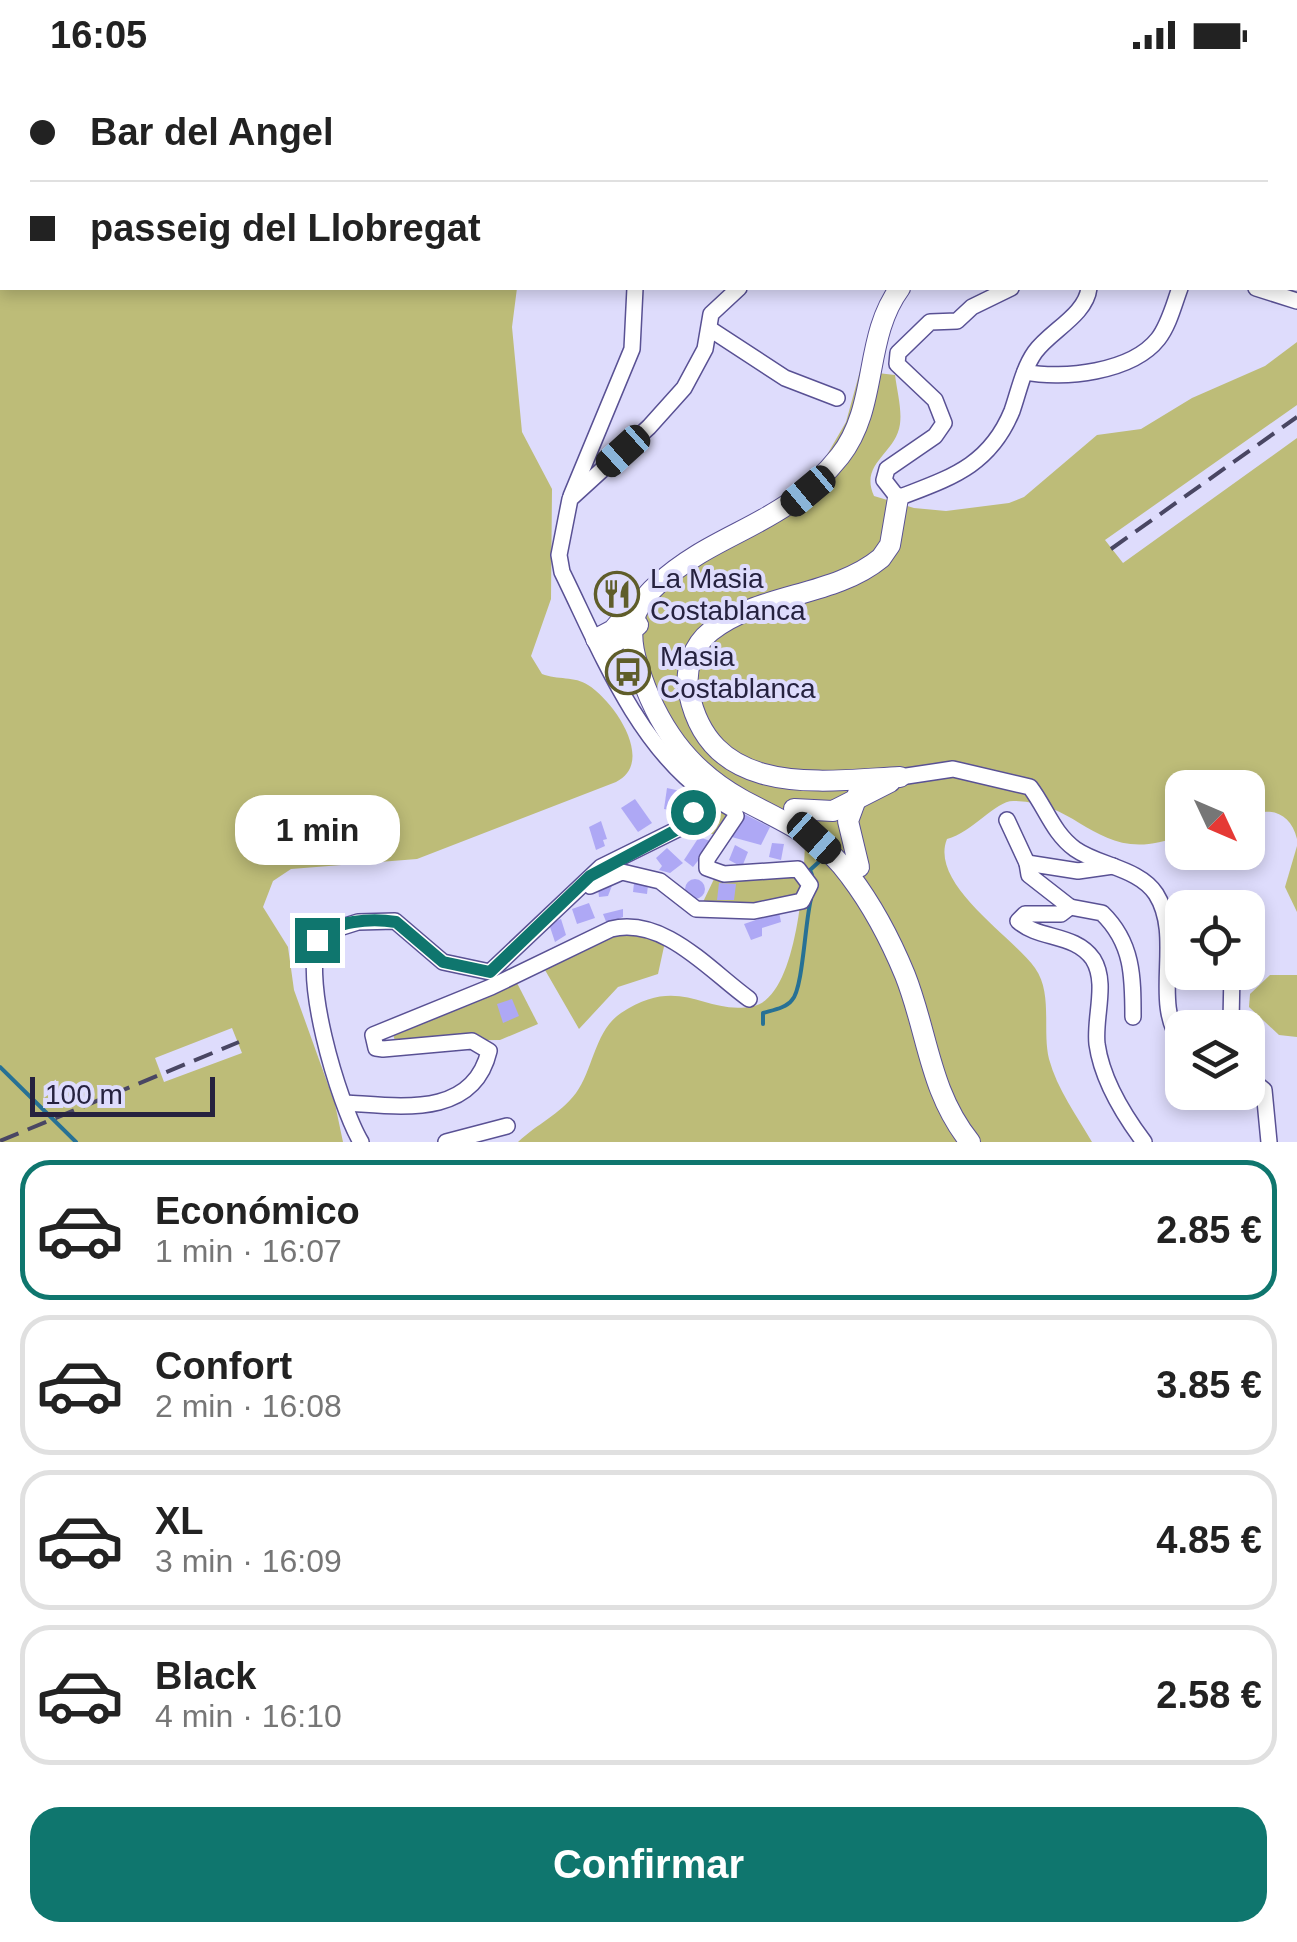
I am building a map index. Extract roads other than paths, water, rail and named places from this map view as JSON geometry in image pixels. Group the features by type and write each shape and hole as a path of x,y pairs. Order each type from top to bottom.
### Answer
{"main road":[{"path":"611,639 687,561 791,505 843,452 860,422 881,320 899,290"},
{"path":"898,498 890,545 881,558 718,626 696,650 688,676 691,701 701,723 720,750 738,764 797,783 857,788 900,777"},
{"path":"649,602 643,632 654,674 696,766"},
{"path":"611,639 680,753 714,789 795,817 836,821"},
{"path":"611,639 654,674"},
{"path":"838,860 836,821 857,788"},
{"path":"795,817 838,860 865,899 904,974"},
{"path":"836,821 900,949 932,1075 970,1142"}],"street":[{"path":"561,902 622,872 660,881 696,909 754,911 802,900 810,885 798,869 718,874 707,868 707,859 736,813 714,789 676,769 657,747 611,639 562,572 559,555 570,500 632,349 635,290"},
{"path":"570,500 650,427 684,388 699,364 710,329 710,314 737,290"},
{"path":"1006,290 972,307 957,321 930,322 898,353 897,364 935,400 944,423 935,436 886,468 884,480 898,498 948,482 985,452 1004,427 1037,349 1084,304 1089,290"},
{"path":"1025,372 1047,377 1071,374 1115,364 1146,350 1162,332 1179,290"},
{"path":"1262,290 1297,301"},
{"path":"710,329 785,378 837,398"},
{"path":"900,777 953,769 1030,788 1055,829 1073,848 1150,887 1165,921"},
{"path":"490,980 561,902 601,867 680,828 714,789"},
{"path":"1007,820 1029,875 1070,906 1102,912 1122,942 1135,972 1134,1018"},
{"path":"1027,863 1078,871 1113,866"},
{"path":"1070,906 1061,914 1025,914 1018,921 1072,942 1092,958 1100,983 1096,1024 1099,1054 1124,1114 1144,1142"},
{"path":"361,1142 315,1004 316,949 323,933 358,922 396,922 443,962 490,980"},
{"path":"346,1103 430,1106 464,1090 486,1062 488,1051 484,1044 472,1041 384,1049 376,1048 373,1035 490,980 627,925 680,945 749,999"},
{"path":"1265,1100 1269,1142"},
{"path":"446,1142 507,1126"}],"waterway":[{"path":"812,875 810,870 821,860"},
{"path":"763,1024 763,1013 786,1005 796,993 811,899"},
{"path":"0,1067 76,1142"}],"railway":[{"path":"1111,549 1297,417"},
{"path":"0,1141 239,1042"}],"place":[{"name":"La Masia Costablanca","path":"617,594"},
{"name":"Masia Costablanca","path":"628,672"}]}
